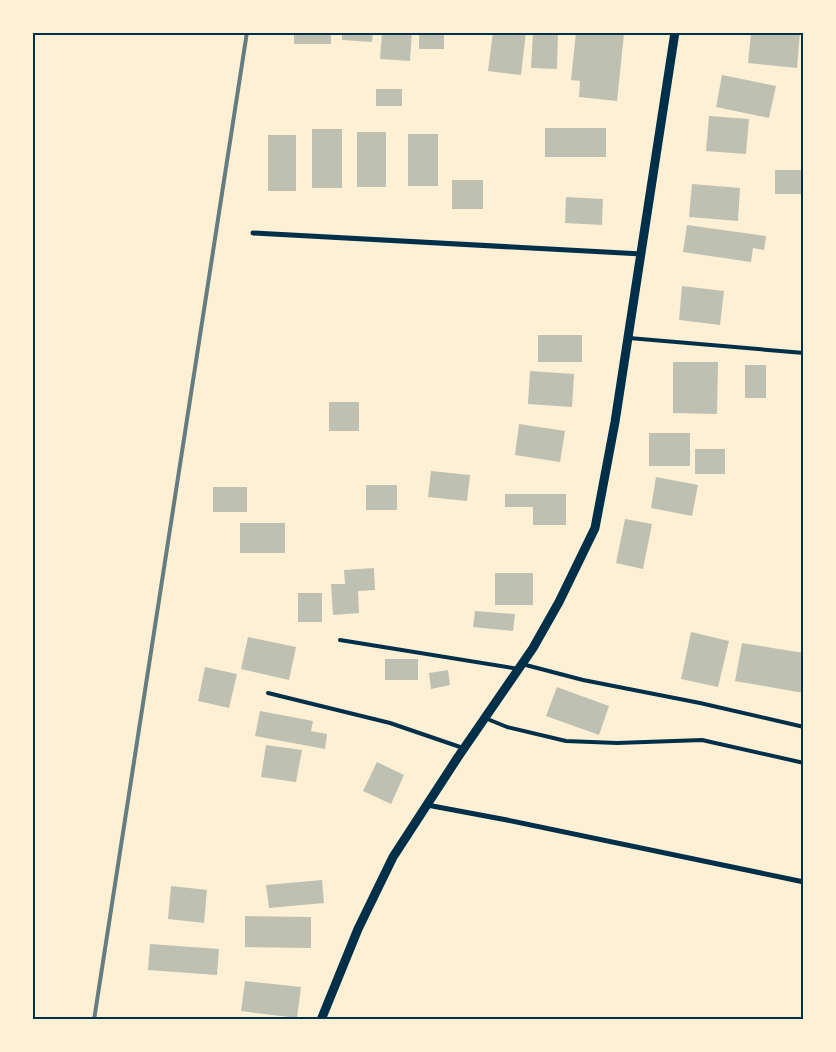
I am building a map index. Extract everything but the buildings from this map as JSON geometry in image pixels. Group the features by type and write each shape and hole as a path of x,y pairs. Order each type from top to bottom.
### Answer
{"street":[{"path":"321,1020 362,920 393,857 464,748 520,667 559,602 595,528 616,422 675,32"},
{"path":"253,233 642,254"},
{"path":"427,806 507,820 804,882"}],"lane":[{"path":"629,338 804,353"},
{"path":"340,640 520,667 700,703 804,727"},
{"path":"268,693 390,723 464,748"},
{"path":"486,718 507,727 566,741 618,743 702,740 804,763"}],"railway":[{"path":"94,1020 247,32"}]}
